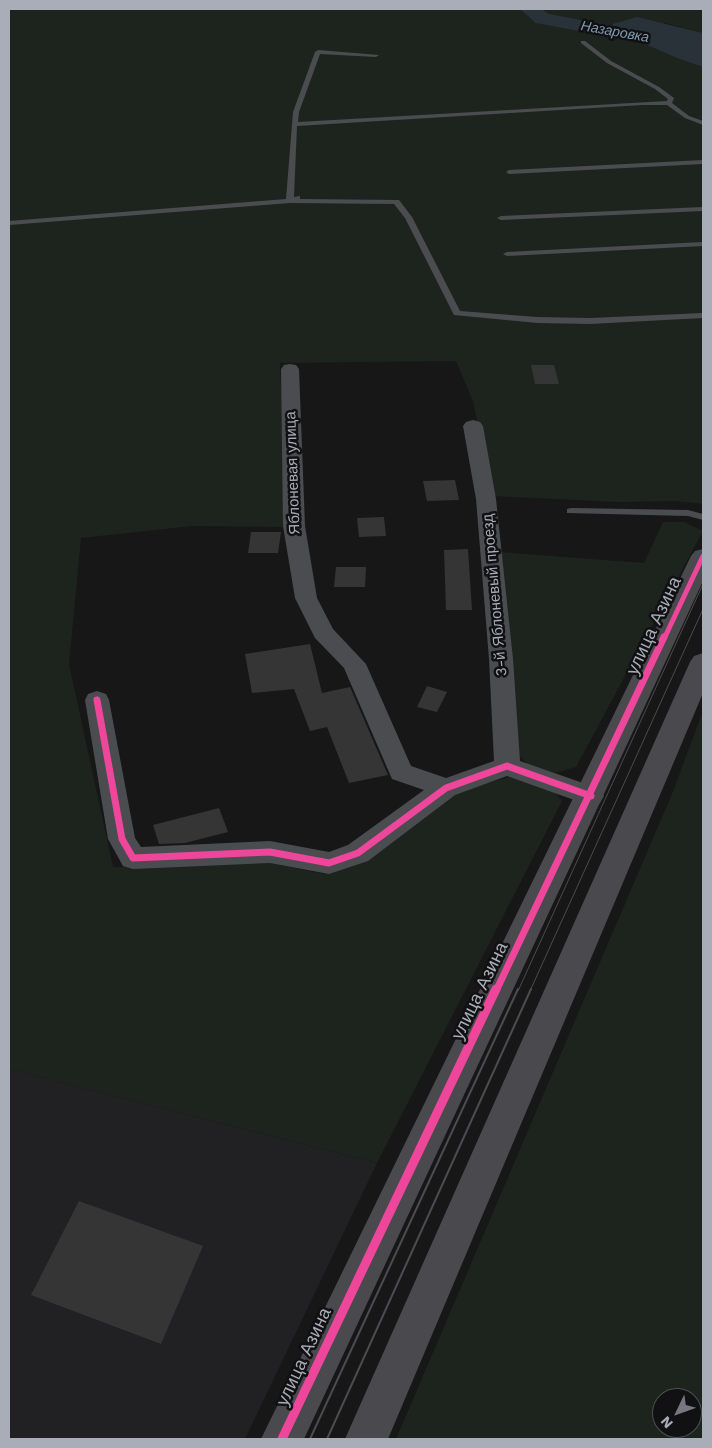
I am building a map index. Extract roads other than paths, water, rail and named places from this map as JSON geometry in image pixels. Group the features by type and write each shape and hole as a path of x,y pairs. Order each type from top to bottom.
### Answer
{"street":[{"name":"Яблоневая улица","path":"290,369 294,526 306,598 323,633 354,664 400,772 446,788"},
{"name":"3-й Яблоневый проезд","path":"473,426 486,500 501,659 507,766"},
{"name":"улица Азина","path":"282,1439 591,796 703,556"},
{"path":"366,1439 648,793 703,662"},
{"path":"97,700 122,839 133,858 270,852 329,863 358,853 446,788 507,766 591,796"}],"lane":[{"path":"583,42 609,62 658,88 672,99 669,103"},
{"path":"294,200 294,124 296,112 318,52 376,55"},
{"path":"294,124 642,103 669,103 686,117 703,123"},
{"path":"509,172 703,162"},
{"path":"9,223 294,200 396,202 408,217 457,313 563,321 703,316"},
{"path":"500,218 703,209"},
{"path":"507,254 703,244"},
{"path":"571,511 688,513 703,517"}],"waterway":[{"name":"Назаровка","path":"529,9 543,19 686,45 703,52"}],"tram line":[{"path":"518,991 703,584"},
{"path":"530,991 703,609"},
{"path":"310,1439 518,989"},
{"path":"327,1439 531,989"}]}
